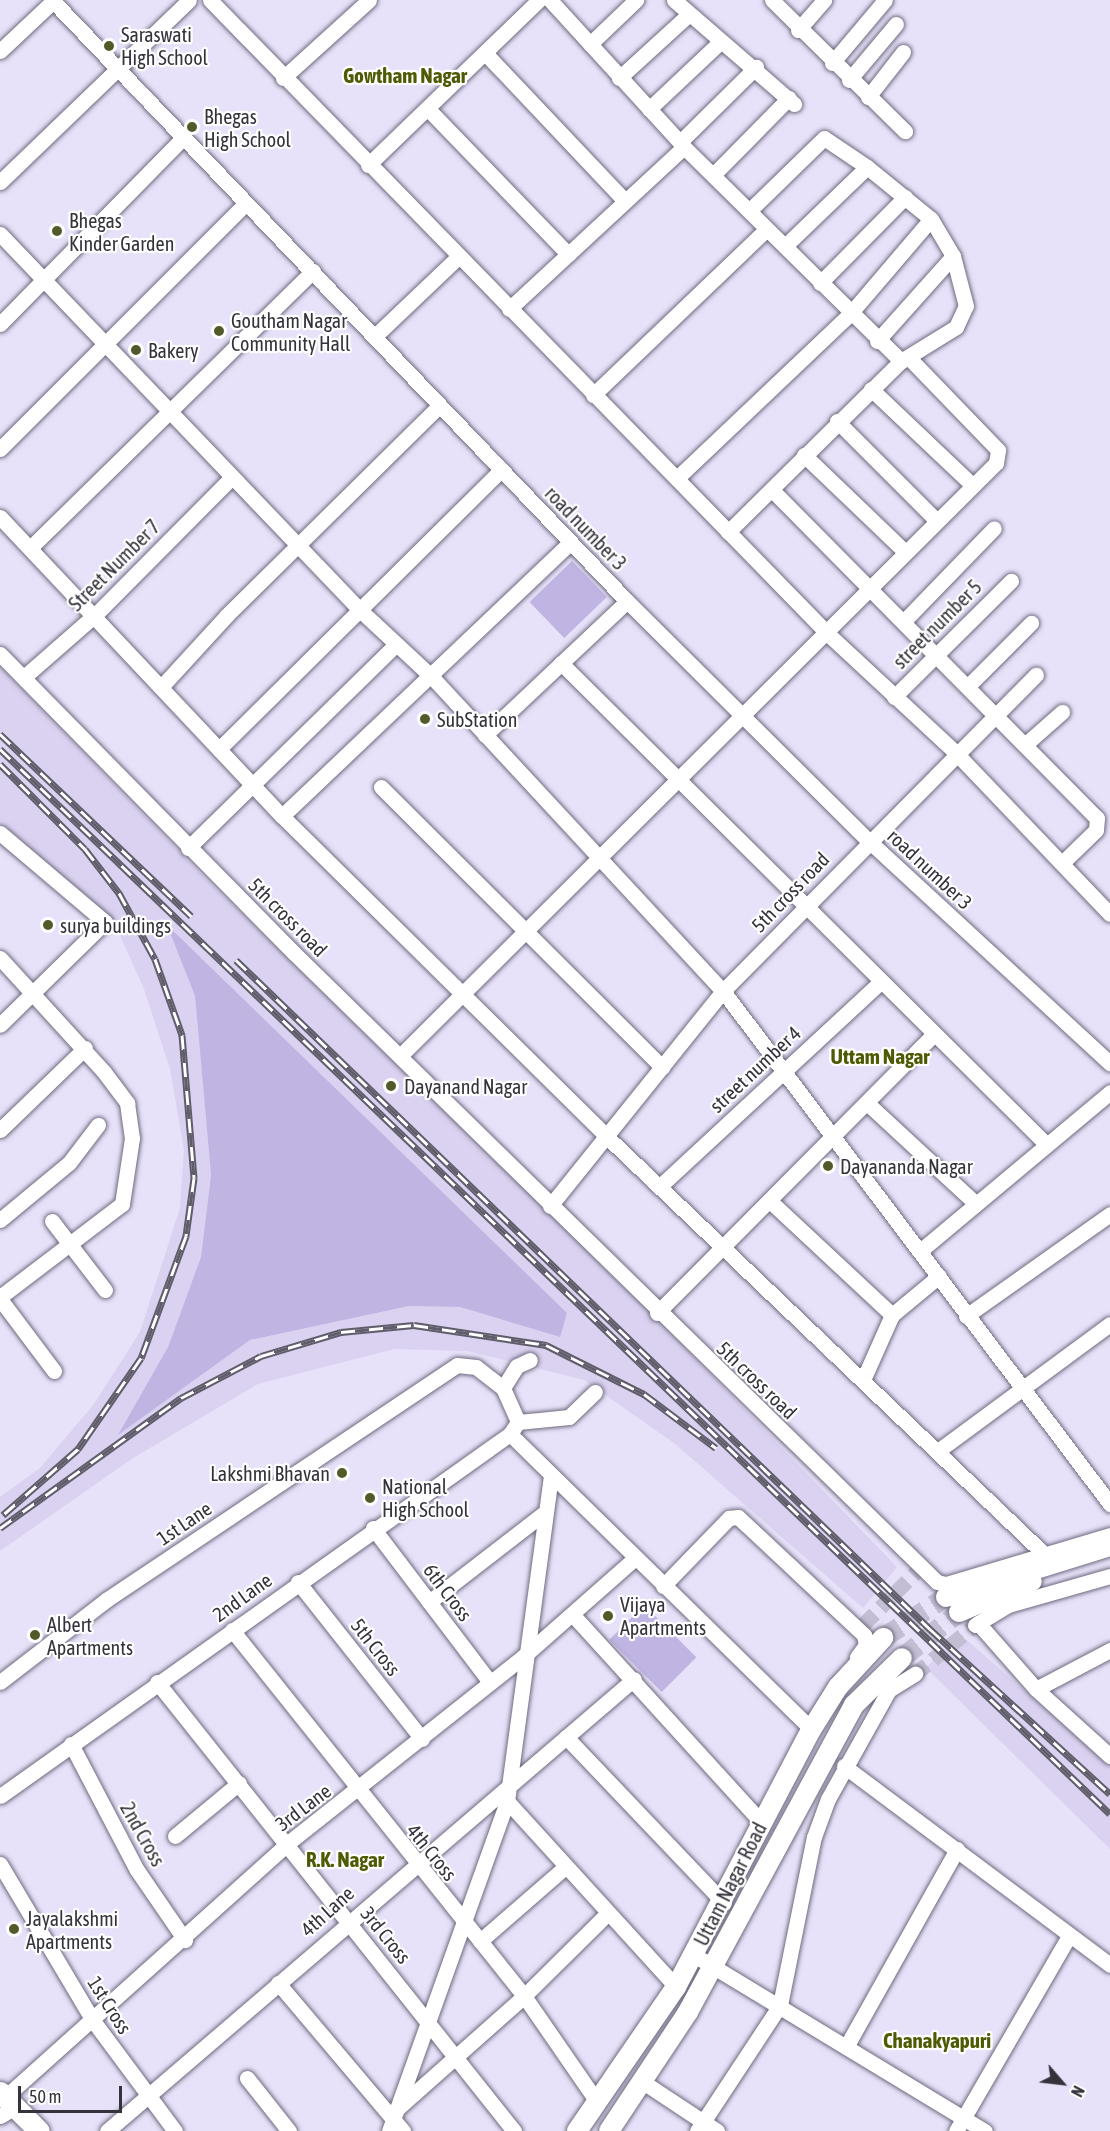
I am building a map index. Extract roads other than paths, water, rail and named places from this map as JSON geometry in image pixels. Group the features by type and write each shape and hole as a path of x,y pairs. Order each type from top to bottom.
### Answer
{"main road":[{"path":"5,2103 39,2131"}],"street":[{"path":"0,51 53,0"},
{"name":"road number 3","path":"53,0 118,67 181,140 313,271 627,601 869,841 1110,1063"},
{"path":"0,182 189,0"},
{"path":"210,0 283,78 677,478 826,633 955,752 1063,862 1110,914"},
{"path":"283,78 369,0"},
{"path":"368,165 428,110 539,0"},
{"path":"590,44 636,0"},
{"path":"674,0 720,42 756,67 791,101 713,175"},
{"path":"772,0 798,30 905,131"},
{"path":"798,30 824,0"},
{"path":"832,63 885,0"},
{"path":"400,1056 826,633 904,551 996,463 998,450 906,361 877,341 849,315 750,210 682,145 618,78 560,3"},
{"path":"618,78 689,14"},
{"path":"849,80 896,24"},
{"path":"649,110 720,42"},
{"path":"868,97 903,52"},
{"path":"486,54 625,201"},
{"path":"509,309 625,201 756,67"},
{"path":"428,110 568,254"},
{"path":"728,532 772,490 837,421 871,390 964,318 966,306 953,256 931,219 867,167 824,138 750,210"},
{"path":"0,324 181,140"},
{"path":"785,246 867,167"},
{"path":"820,283 905,197"},
{"path":"0,449 245,204"},
{"path":"677,478 849,315 931,219"},
{"path":"593,395 768,230"},
{"path":"0,234 231,478 395,645 431,676 597,859 723,991 832,1139 920,1251 966,1316 1110,1504"},
{"path":"877,341 953,256"},
{"path":"375,336 458,257"},
{"path":"30,548 313,271"},
{"path":"871,390 972,486"},
{"path":"162,686 296,544 439,406"},
{"path":"837,421 937,520"},
{"path":"804,455 904,551"},
{"path":"219,749 501,470"},
{"name":"Street Number 7","path":"24,677 96,614 231,478"},
{"path":"772,490 1027,743 1099,822 1063,862"},
{"path":"0,517 96,614 282,816 465,993 604,1135 728,1247 1044,1554"},
{"path":"904,621 994,528"},
{"path":"282,816 571,542"},
{"name":"street number 5","path":"894,698 1011,581"},
{"path":"485,735 627,601"},
{"path":"969,685 1031,622"},
{"path":"188,848 253,787 395,645"},
{"name":"5th cross road","path":"0,654 188,848 657,1313 942,1589"},
{"path":"561,663 675,781 1045,1143"},
{"name":"5th cross road","path":"550,1206 604,1135 723,991 955,752 1036,675"},
{"path":"1027,743 1062,712"},
{"path":"381,787 527,929 662,1067"},
{"path":"0,833 105,922 36,993 0,1025"},
{"path":"0,958 36,993 85,1048 126,1103 130,1171 122,1204 0,1298 54,1371"},
{"name":"street number 4","path":"659,1187 880,982"},
{"path":"657,1313 728,1247 934,1034"},
{"path":"0,1130 85,1048"},
{"path":"920,1251 973,1201 1110,1092"},
{"path":"867,1103 973,1201"},
{"path":"0,1220 69,1162 98,1125"},
{"path":"771,1202 892,1315"},
{"path":"966,1316 1110,1214"},
{"path":"52,1221 105,1290"},
{"path":"863,1380 892,1315 939,1276"},
{"path":"939,1450 1108,1329"},
{"path":"530,1359 508,1374 504,1388 514,1428 551,1477 808,1726"},
{"name":"1st Lane","path":"0,1682 106,1600 457,1365 476,1367 504,1388"},
{"path":"514,1428 557,1421 595,1392"},
{"name":"2nd Lane","path":"0,1796 514,1428"},
{"path":"393,2119 429,2022 460,1921 507,1795 543,1514 551,1477"},
{"path":"429,1602 543,1514"},
{"path":"572,1614 634,1679 760,1820 808,1726 864,1650 866,1638 861,1627 738,1516 729,1518 663,1586"},
{"name":"6th Cross","path":"373,1528 489,1681"},
{"path":"942,1589 946,1584 1110,1535"},
{"path":"942,1589 1110,1546"},
{"name":"3rd Lane","path":"5,2103 288,1844 357,1792 489,1681 524,1656 635,1558"},
{"path":"959,1612 1033,1581 1110,1560"},
{"path":"1110,1576 1008,1605 977,1624 1036,1689 1110,1756"},
{"name":"5th Cross","path":"298,1582 422,1738"},
{"name":"4th Cross","path":"232,1630 460,1921 480,1941 525,1996 597,2102"},
{"name":"Uttam Nagar Road","path":"577,2131 676,1987 724,1903 760,1820 838,1687 883,1638"},
{"path":"1036,1689 1110,1650"},
{"name":"Uttam Nagar Road","path":"609,2131 643,2082 712,1966 854,1705 902,1658"},
{"path":"700,2126 780,2005 814,1837 844,1766 889,1690 915,1674"},
{"name":"4th Lane","path":"107,2131 414,1863 507,1795 566,1737 634,1679"},
{"name":"3rd Cross","path":"157,1682 514,2131"},
{"path":"566,1737 724,1903"},
{"name":"2nd Cross","path":"71,1744 137,1870 185,1940"},
{"path":"844,1766 1110,1965"},
{"path":"176,1836 239,1783"},
{"path":"507,1795 607,1914 676,1987"},
{"path":"846,2047 957,1849"},
{"name":"1st Cross","path":"0,1864 94,2022 147,2098 175,2131"},
{"path":"480,1941 565,1866"},
{"path":"377,2131 393,2119 455,2057 525,1996 607,1914"},
{"path":"959,2124 1070,1936"},
{"path":"694,1955 846,2047 959,2124 985,2131"},
{"path":"278,1983 403,2131"},
{"path":"247,2078 288,2131"},
{"path":"643,2082 700,2126 717,2131"}],"tunnel":[{"path":"864,1624 919,1569"},
{"path":"883,1638 946,1597"},
{"path":"902,1658 959,1612"},
{"path":"915,1674 975,1625"}],"railway":[{"path":"0,734 191,916"},
{"path":"0,749 1110,1814"},
{"path":"0,764 85,849 119,893 155,959 182,1035 194,1178 186,1236 141,1358 78,1449 3,1515"},
{"path":"236,960 930,1629 1110,1794"},
{"path":"0,1528 181,1398 261,1356 341,1332 414,1325 546,1345 644,1394 716,1448"}],"place":[{"name":"Saraswati High School","path":"109,46"},
{"name":"Bhegas High School","path":"192,127"},
{"name":"Bhegas Kinder Garden","path":"57,231"},
{"name":"Goutham Nagar Community Hall","path":"219,331"},
{"name":"Bakery","path":"136,350"},
{"name":"SubStation","path":"425,719"},
{"name":"surya buildings","path":"48,925"},
{"name":"Dayanand Nagar","path":"391,1086"},
{"name":"Dayananda Nagar","path":"828,1166"},
{"name":"Lakshmi Bhavan","path":"342,1473"},
{"name":"National High School","path":"370,1498"},
{"name":"Vijaya Apartments","path":"608,1616"},
{"name":"Albert Apartments","path":"35,1635"},
{"name":"Jayalakshmi Apartments","path":"14,1929"}],"district":[{"name":"Gowtham Nagar","path":"405,75"},
{"name":"Uttam Nagar","path":"880,1056"},
{"name":"R.K. Nagar","path":"345,1859"},
{"name":"Chanakyapuri","path":"937,2040"}]}
